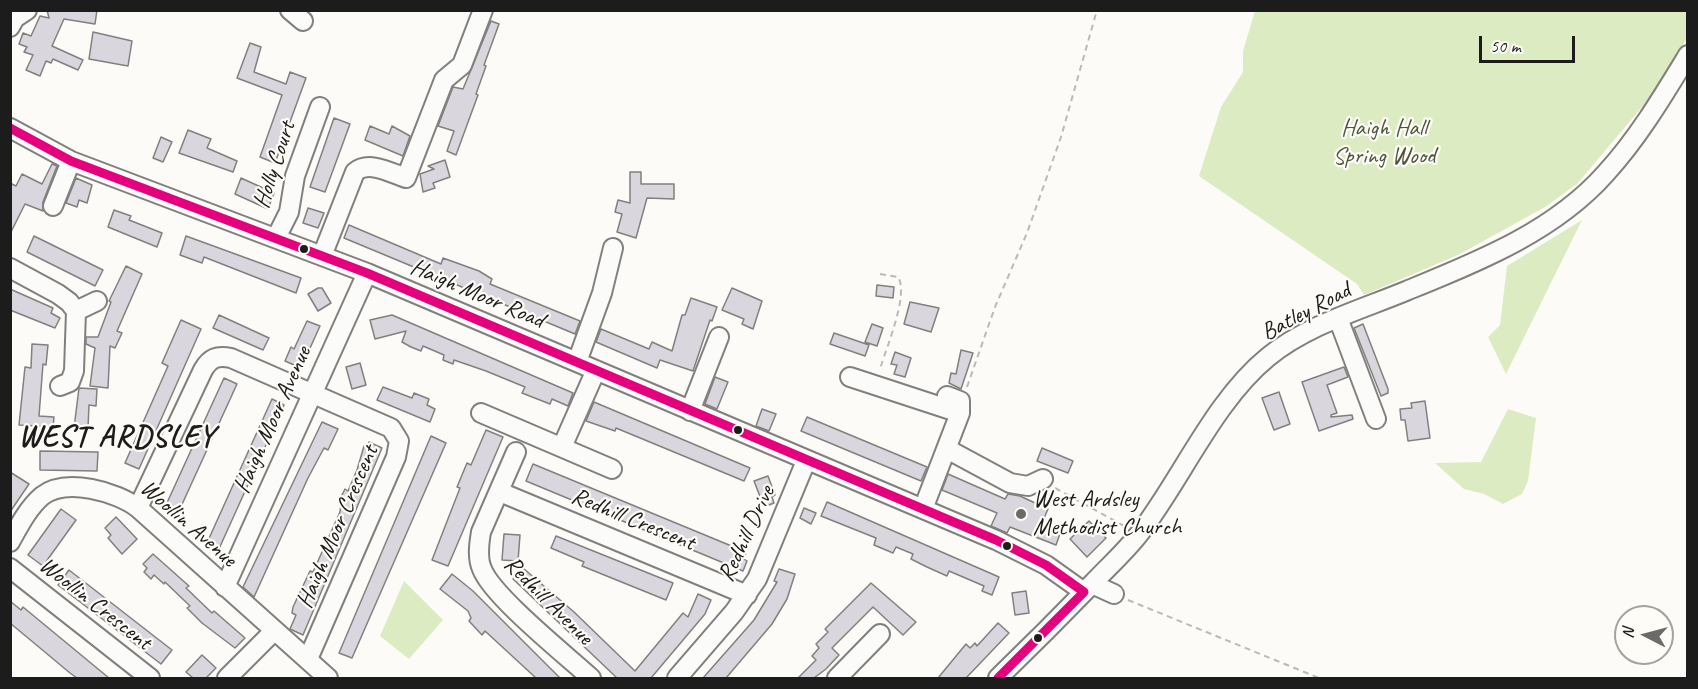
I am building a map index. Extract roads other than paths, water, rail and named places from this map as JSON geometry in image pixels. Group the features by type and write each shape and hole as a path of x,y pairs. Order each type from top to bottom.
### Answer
{"street":[{"path":"10,27 15,18 27,10"},
{"path":"321,256 352,179 360,168 371,166 406,178 444,80 462,65 483,10"},
{"name":"Batley Road","path":"998,678 1139,534 1210,426 1242,384 1267,358 1289,342 1338,318 1464,267 1524,238 1573,204 1605,175 1638,135 1688,55"},
{"name":"Holly Court","path":"276,238 289,212 295,176 320,107"},
{"name":"Haigh Moor Road","path":"12,133 71,161 367,273 996,540 1088,588 1114,594"},
{"path":"52,206 71,161"},
{"path":"577,363 602,293 612,248"},
{"path":"10,268 58,294 76,311 74,371 70,382 60,386"},
{"name":"Haigh Moor Avenue","path":"225,587 310,393 367,273"},
{"path":"76,311 97,301"},
{"path":"1338,318 1376,419"},
{"path":"690,411 719,337"},
{"path":"138,508 208,362 223,356 231,358 310,393"},
{"path":"562,447 596,370"},
{"path":"850,377 956,403 947,449 923,509"},
{"name":"Haigh Moor Crescent","path":"308,659 399,448 395,434 385,424 310,393"},
{"path":"481,413 612,469"},
{"path":"947,449 1010,483 1028,486 1043,479"},
{"name":"Redhill Avenue","path":"516,452 481,532 479,544 482,570 508,602 591,678"},
{"name":"Redhill Drive","path":"677,678 747,595 757,579 806,461"},
{"name":"Woollin Avenue","path":"10,542 33,506 43,496 54,490 100,490 126,499 328,678"},
{"name":"Redhill Crescent","path":"500,492 747,595"},
{"name":"Woollin Crescent","path":"10,568 150,678"},
{"path":"227,678 273,631"},
{"path":"837,678 868,659 880,634"}],"place":[{"name":"West Ardsley Methodist Church","path":"1021,514"}],"district":[{"name":"WEST ARDSLEY","path":"117,438"}],"park label":[{"name":"Haigh Hall Spring Wood","path":"1384,143"}]}
